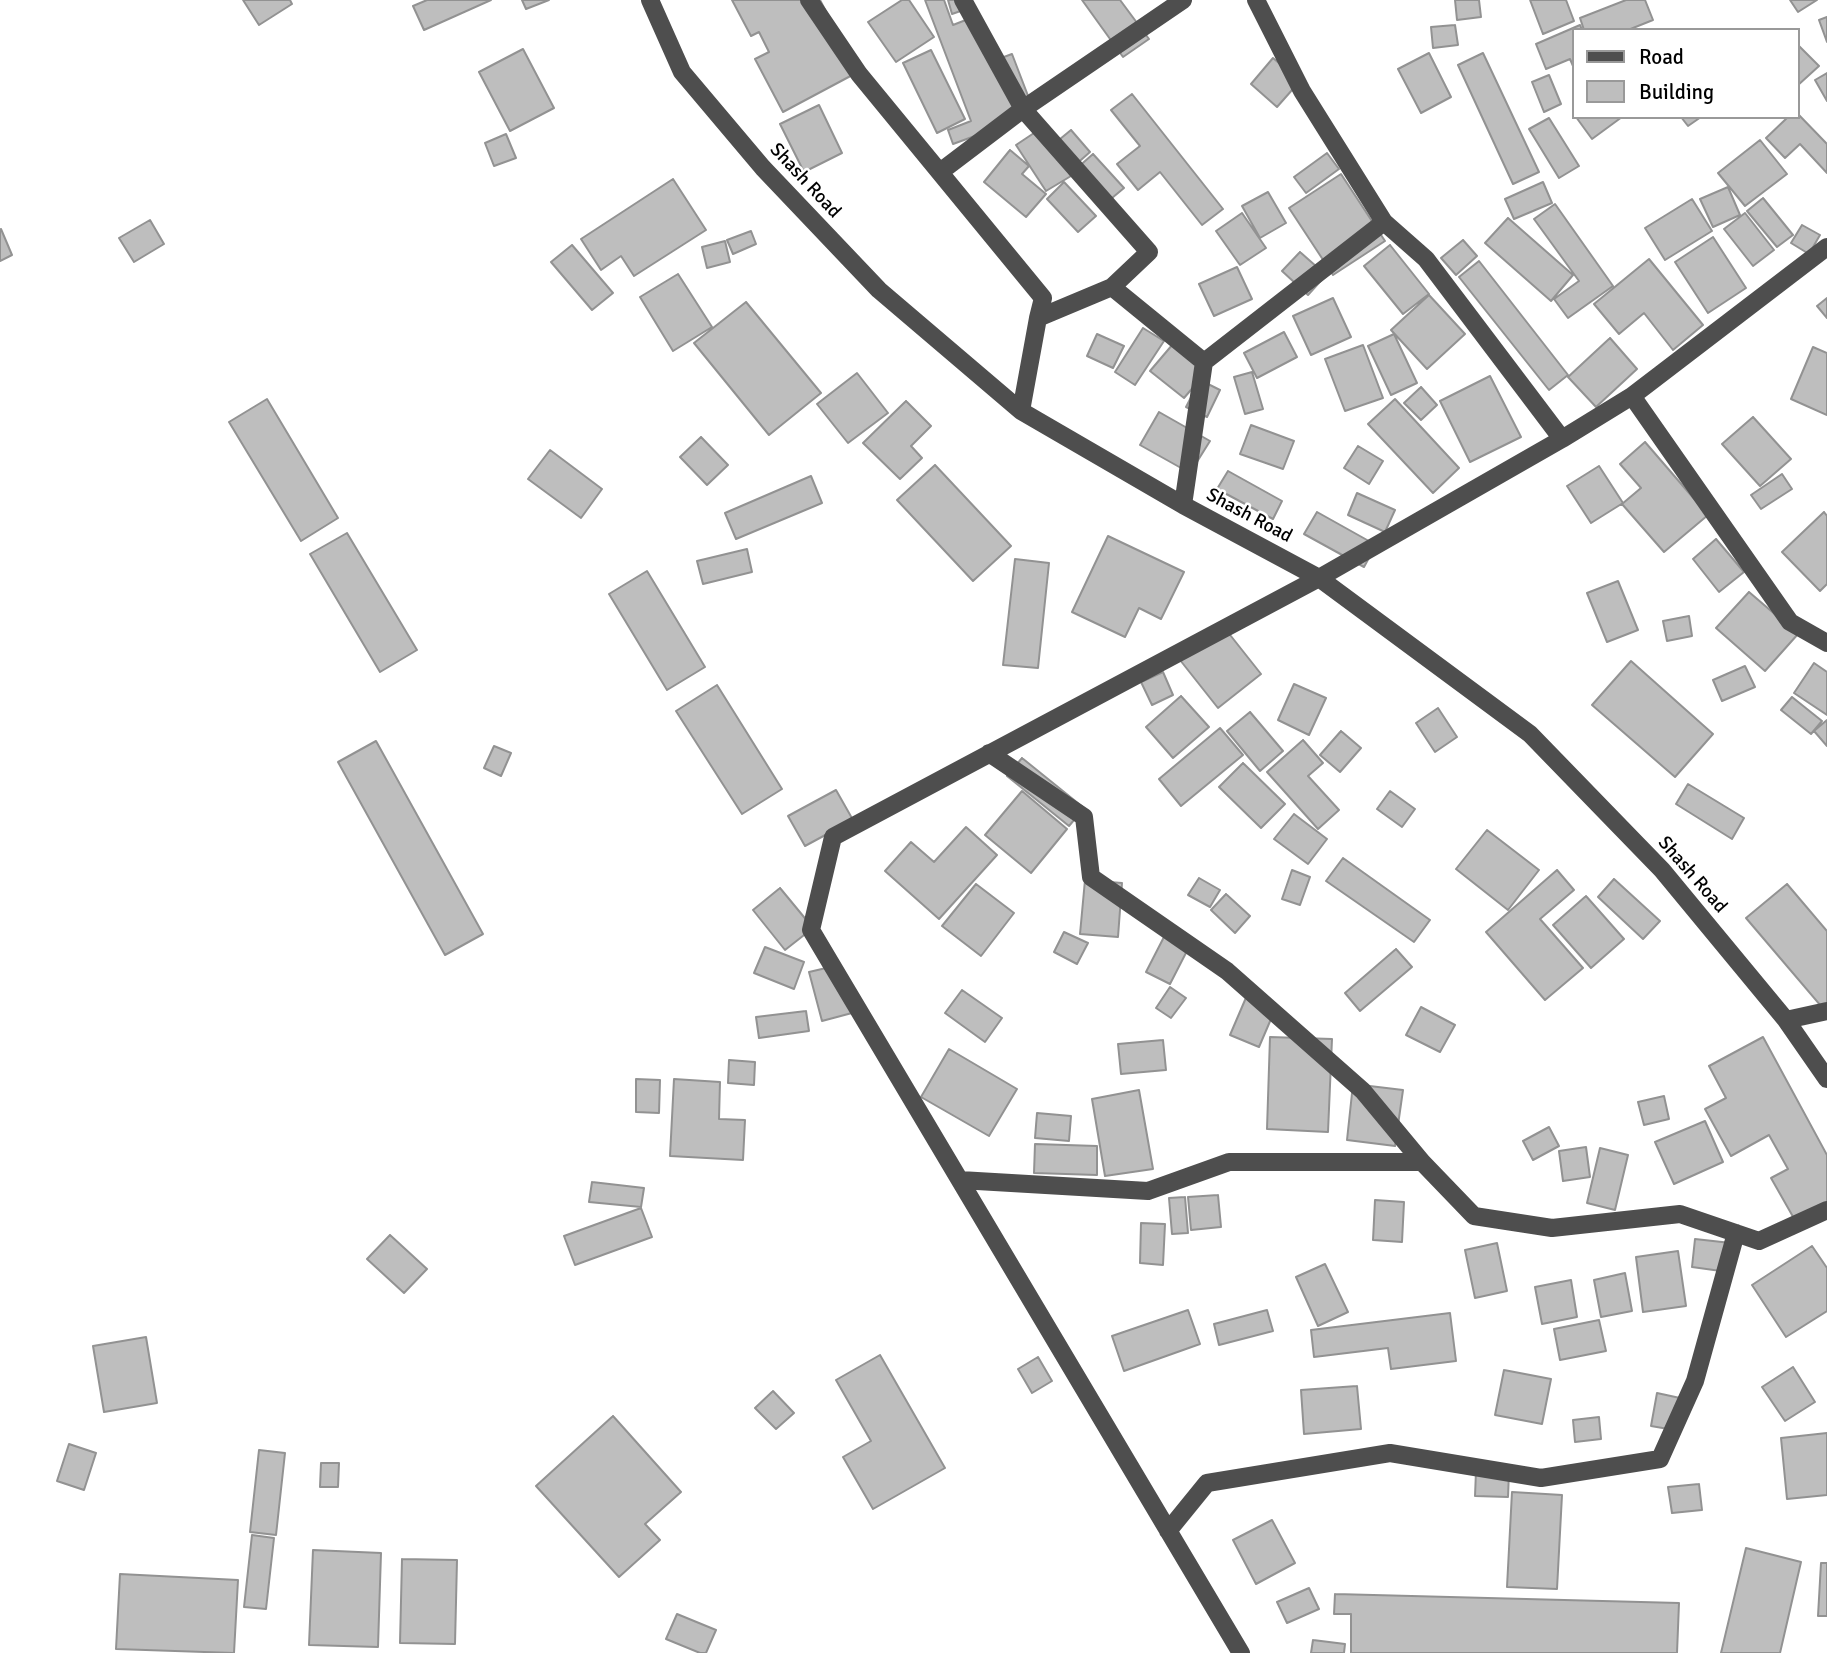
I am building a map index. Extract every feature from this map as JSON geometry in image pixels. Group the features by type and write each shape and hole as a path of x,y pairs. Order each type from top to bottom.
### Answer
{"street":[{"name":"Shash Road","path":"650,0 682,72 763,168 879,289 1021,411 1183,505 1319,578 1530,734 1662,870 1786,1020 1827,1079"},
{"path":"963,0 1023,109 1149,252 1112,287 1038,318"},
{"path":"940,172 1023,109 1184,0"},
{"path":"1256,0 1302,91 1384,222 1426,259 1562,439"},
{"path":"814,1 859,74 1044,298 1021,411"},
{"path":"1183,505 1204,362 1384,222"},
{"path":"1241,1653 811,930 832,836 1319,578 1562,439 1632,396 1827,247"},
{"path":"1112,287 1204,362"},
{"path":"1632,396 1790,622 1827,643"},
{"path":"989,753 1084,817 1091,877 1227,971 1363,1091 1422,1162 1474,1216 1552,1228 1680,1214 1759,1241 1827,1210"},
{"path":"1786,1020 1827,1011"},
{"path":"960,1180 1148,1191 1229,1162 1422,1162"},
{"path":"1168,1531 1207,1483 1390,1453 1541,1478 1660,1459 1695,1381 1736,1233"}],"building":[{"path":"243,0 290,0 292,4 259,25"},
{"path":"427,0 491,0 424,30 413,6"},
{"path":"522,0 549,0 526,9"},
{"path":"732,0 820,0 858,72 783,112 755,59 769,52 759,32 751,36"},
{"path":"902,0 909,0 934,37 896,62 868,22"},
{"path":"925,0 944,0 953,25 976,16 993,61 1012,54 1035,114 953,144 948,130 971,121"},
{"path":"948,0 969,0 972,7 952,14"},
{"path":"1082,0 1120,0 1149,39 1123,57"},
{"path":"1455,0 1479,0 1481,17 1457,20"},
{"path":"1530,0 1566,0 1574,21 1543,34"},
{"path":"1626,0 1645,0 1653,20 1633,28 1583,28 1580,18"},
{"path":"1790,0 1817,0 1798,12"},
{"path":"1827,17 1827,42 1819,20"},
{"path":"1455,25 1458,45 1433,48 1431,27"},
{"path":"1572,28 1572,64 1570,59 1546,69 1536,44"},
{"path":"1799,46 1819,66 1799,84"},
{"path":"523,49 554,108 510,131 479,72"},
{"path":"931,50 965,119 937,133 903,63"},
{"path":"1429,53 1451,97 1421,113 1398,69"},
{"path":"1483,53 1539,172 1513,184 1458,65"},
{"path":"1273,58 1300,81 1277,107 1251,84"},
{"path":"1827,73 1827,101 1815,80"},
{"path":"1549,75 1561,104 1544,112 1532,82"},
{"path":"1132,94 1223,209 1202,225 1160,172 1138,190 1117,164 1140,146 1111,110"},
{"path":"819,105 842,153 804,172 780,124"},
{"path":"1799,115 1827,144 1827,173 1800,144 1785,158 1766,138 1786,119 1799,119"},
{"path":"1549,118 1579,166 1559,178 1529,129"},
{"path":"1577,119 1619,119 1592,139"},
{"path":"1683,119 1698,119 1688,126"},
{"path":"1040,129 1071,176 1046,191 1016,145"},
{"path":"1071,130 1090,152 1073,167 1054,144"},
{"path":"506,134 516,158 494,166 485,143"},
{"path":"1760,140 1787,174 1745,206 1718,173"},
{"path":"1010,150 1029,166 1022,174 1046,194 1026,217 984,182"},
{"path":"1327,153 1339,169 1306,193 1294,177"},
{"path":"1093,154 1124,188 1106,203 1076,169"},
{"path":"1341,174 1385,241 1333,275 1289,208"},
{"path":"673,179 706,230 634,276 621,256 601,270 581,239"},
{"path":"1064,182 1096,216 1078,232 1047,199"},
{"path":"1543,182 1552,203 1514,219 1505,199"},
{"path":"1728,187 1740,215 1713,227 1700,199"},
{"path":"1268,192 1286,223 1260,238 1242,206"},
{"path":"1763,198 1793,235 1777,247 1747,211"},
{"path":"1692,199 1712,231 1665,260 1645,228"},
{"path":"1555,204 1613,286 1568,318 1554,299 1579,281 1534,219"},
{"path":"1242,213 1266,248 1240,265 1216,231"},
{"path":"1745,213 1774,250 1753,266 1724,229"},
{"path":"1508,218 1573,275 1551,301 1485,243"},
{"path":"150,220 164,244 134,262 119,238"},
{"path":"1802,225 1820,235 1809,254 1791,243"},
{"path":"0,230 12,255 0,261"},
{"path":"751,231 756,244 733,254 727,240"},
{"path":"1713,237 1746,288 1708,313 1675,262"},
{"path":"1463,240 1477,256 1456,275 1441,258"},
{"path":"725,241 730,262 707,268 702,247"},
{"path":"572,245 613,293 592,310 551,262"},
{"path":"1390,245 1429,294 1403,314 1364,266"},
{"path":"1300,252 1326,275 1308,295 1282,271"},
{"path":"1649,259 1703,325 1673,350 1644,313 1619,334 1594,304"},
{"path":"1479,261 1568,375 1549,390 1459,277"},
{"path":"1237,267 1252,299 1214,316 1199,284"},
{"path":"678,274 712,327 673,351 640,297"},
{"path":"1429,295 1465,334 1427,369 1391,330"},
{"path":"1333,298 1351,337 1311,355 1293,316"},
{"path":"1827,298 1827,318 1817,306"},
{"path":"746,302 821,393 769,435 694,343"},
{"path":"1143,328 1164,341 1135,385 1115,372"},
{"path":"1284,332 1297,357 1257,378 1244,353"},
{"path":"1097,334 1124,346 1113,368 1087,356"},
{"path":"1394,334 1417,383 1391,395 1368,346"},
{"path":"1610,338 1637,369 1596,407 1568,377"},
{"path":"1173,344 1207,371 1184,398 1150,371"},
{"path":"1363,345 1383,398 1345,411 1325,359"},
{"path":"1813,347 1827,353 1827,415 1791,399"},
{"path":"1252,372 1263,409 1245,414 1234,377"},
{"path":"857,373 888,413 848,443 817,404"},
{"path":"1490,376 1521,437 1470,462 1440,401"},
{"path":"1200,380 1220,390 1207,417 1186,407"},
{"path":"1421,387 1437,405 1421,420 1404,403"},
{"path":"267,399 338,518 301,541 229,422"},
{"path":"1395,399 1459,468 1433,493 1368,424"},
{"path":"906,401 931,426 911,446 922,458 900,479 863,443"},
{"path":"1159,412 1210,441 1190,473 1140,445"},
{"path":"1753,417 1791,459 1760,486 1722,444"},
{"path":"1251,425 1294,441 1283,469 1240,454"},
{"path":"701,437 728,465 707,485 680,457"},
{"path":"1645,442 1708,515 1664,552 1622,504 1641,488 1620,464"},
{"path":"1358,446 1383,461 1369,484 1344,468"},
{"path":"550,450 602,489 581,518 528,479"},
{"path":"935,465 1011,546 973,581 897,500"},
{"path":"1599,466 1623,503 1591,523 1567,486"},
{"path":"1228,471 1282,501 1273,519 1217,489"},
{"path":"1782,474 1792,489 1761,509 1751,495"},
{"path":"811,476 822,503 736,539 725,513"},
{"path":"1357,493 1395,510 1385,532 1348,515"},
{"path":"1317,512 1376,545 1364,567 1304,534"},
{"path":"1824,512 1827,516 1827,584 1820,591 1782,552"},
{"path":"347,533 417,650 380,672 310,554"},
{"path":"1108,536 1184,572 1161,619 1139,608 1125,637 1072,612"},
{"path":"1716,539 1744,572 1719,592 1693,559"},
{"path":"747,549 752,572 703,584 697,561"},
{"path":"1015,559 1049,563 1038,668 1003,665"},
{"path":"647,571 705,667 667,690 609,594"},
{"path":"1618,581 1638,630 1607,642 1587,593"},
{"path":"1749,592 1798,634 1765,671 1716,628"},
{"path":"1689,616 1692,636 1667,641 1663,621"},
{"path":"1223,626 1261,674 1218,708 1180,660"},
{"path":"1631,661 1713,734 1675,777 1592,705"},
{"path":"1814,663 1827,672 1827,715 1794,693"},
{"path":"1745,666 1755,687 1722,701 1713,680"},
{"path":"1163,672 1173,695 1152,705 1141,682"},
{"path":"1294,684 1326,698 1309,735 1278,720"},
{"path":"717,685 782,789 742,814 676,711"},
{"path":"1181,696 1209,727 1173,758 1146,727"},
{"path":"1792,697 1822,721 1811,734 1781,710"},
{"path":"1438,708 1457,737 1435,752 1416,723"},
{"path":"1250,712 1283,751 1260,771 1227,731"},
{"path":"1827,720 1827,746 1814,731"},
{"path":"1220,728 1243,755 1181,806 1159,779"},
{"path":"1341,731 1361,748 1340,772 1320,755"},
{"path":"1303,740 1323,763 1308,776 1339,810 1318,829 1267,772"},
{"path":"376,741 483,934 445,955 338,762"},
{"path":"494,746 511,753 501,776 484,768"},
{"path":"1022,758 1084,808 1069,826 1007,776"},
{"path":"1243,763 1285,804 1261,828 1219,787"},
{"path":"1688,784 1744,818 1732,839 1676,804"},
{"path":"836,790 853,820 805,846 788,816"},
{"path":"1022,791 1067,829 1031,873 985,835"},
{"path":"1390,791 1415,809 1402,827 1377,809"},
{"path":"1294,814 1327,839 1308,864 1274,839"},
{"path":"966,827 997,855 939,919 885,871 911,842 934,862"},
{"path":"1487,830 1539,870 1508,910 1456,869"},
{"path":"1343,858 1430,920 1414,942 1326,881"},
{"path":"1292,870 1310,877 1300,905 1282,899"},
{"path":"1557,870 1574,890 1540,919 1583,968 1545,1000 1486,932"},
{"path":"1199,878 1220,890 1210,907 1188,895"},
{"path":"1614,879 1660,921 1643,939 1598,897"},
{"path":"1085,880 1122,883 1118,937 1080,934"},
{"path":"976,884 1014,913 981,956 942,926"},
{"path":"1787,884 1827,931 1827,1013 1746,918"},
{"path":"780,888 813,928 785,950 753,910"},
{"path":"1226,894 1250,916 1235,933 1211,910"},
{"path":"1586,896 1624,939 1591,968 1553,925"},
{"path":"1064,932 1088,943 1077,964 1054,952"},
{"path":"1165,935 1189,947 1170,984 1146,972"},
{"path":"765,947 804,962 794,989 754,973"},
{"path":"1396,949 1412,967 1360,1011 1345,993"},
{"path":"839,965 852,1013 822,1021 809,972"},
{"path":"1170,987 1186,998 1171,1018 1156,1008"},
{"path":"962,990 1002,1018 985,1042 945,1013"},
{"path":"1248,993 1277,1005 1259,1047 1230,1035"},
{"path":"1421,1007 1455,1025 1440,1052 1406,1035"},
{"path":"806,1011 809,1031 759,1038 756,1017"},
{"path":"1270,1037 1332,1039 1328,1132 1267,1129"},
{"path":"1763,1037 1827,1155 1827,1205 1796,1222 1771,1178 1788,1169 1769,1135 1731,1156 1705,1109 1726,1098 1709,1066"},
{"path":"1163,1040 1166,1070 1121,1074 1118,1044"},
{"path":"949,1049 1017,1089 989,1136 921,1097"},
{"path":"729,1060 755,1062 754,1085 728,1083"},
{"path":"636,1079 660,1080 659,1113 636,1112"},
{"path":"674,1079 720,1082 719,1119 745,1120 743,1160 670,1156"},
{"path":"1353,1084 1403,1090 1395,1146 1347,1140"},
{"path":"1139,1090 1153,1169 1105,1176 1092,1099"},
{"path":"1664,1096 1669,1119 1644,1125 1638,1102"},
{"path":"1037,1113 1071,1116 1069,1141 1035,1138"},
{"path":"1705,1121 1723,1162 1674,1184 1655,1142"},
{"path":"1549,1127 1559,1146 1533,1160 1523,1141"},
{"path":"1035,1144 1097,1146 1097,1175 1034,1173"},
{"path":"1586,1147 1590,1177 1563,1181 1559,1151"},
{"path":"1600,1148 1628,1155 1615,1210 1587,1203"},
{"path":"592,1182 644,1188 641,1207 589,1202"},
{"path":"1218,1195 1221,1227 1191,1230 1188,1197"},
{"path":"1185,1197 1188,1233 1172,1234 1169,1198"},
{"path":"1375,1200 1404,1202 1402,1242 1373,1240"},
{"path":"641,1208 652,1237 575,1265 564,1236"},
{"path":"1141,1223 1165,1224 1163,1265 1140,1263"},
{"path":"390,1235 427,1269 404,1293 367,1259"},
{"path":"1695,1239 1731,1243 1728,1272 1692,1267"},
{"path":"1497,1243 1507,1291 1475,1298 1465,1250"},
{"path":"1812,1246 1827,1268 1827,1311 1786,1337 1752,1285"},
{"path":"1678,1251 1686,1306 1643,1312 1636,1257"},
{"path":"1325,1264 1348,1312 1318,1326 1296,1277"},
{"path":"1625,1273 1632,1311 1601,1317 1594,1280"},
{"path":"1571,1280 1577,1317 1542,1324 1535,1287"},
{"path":"1188,1310 1200,1344 1124,1371 1112,1336"},
{"path":"1267,1310 1273,1331 1219,1345 1214,1324"},
{"path":"1450,1313 1456,1361 1391,1369 1388,1348 1314,1357 1311,1330"},
{"path":"1599,1320 1606,1351 1560,1360 1554,1329"},
{"path":"146,1337 157,1403 104,1412 93,1346"},
{"path":"880,1355 945,1468 873,1509 843,1457 871,1441 836,1380"},
{"path":"1038,1357 1052,1381 1032,1393 1018,1369"},
{"path":"1793,1367 1815,1402 1785,1421 1762,1387"},
{"path":"1504,1370 1551,1379 1542,1424 1495,1415"},
{"path":"1357,1386 1361,1429 1304,1434 1301,1390"},
{"path":"773,1391 794,1413 776,1429 755,1408"},
{"path":"1657,1393 1680,1398 1674,1430 1651,1426"},
{"path":"613,1416 681,1492 645,1524 660,1540 619,1577 536,1486"},
{"path":"1599,1417 1601,1439 1575,1442 1573,1420"},
{"path":"1827,1433 1827,1495 1787,1499 1781,1438"},
{"path":"69,1444 96,1453 84,1490 57,1481"},
{"path":"259,1450 285,1453 276,1535 250,1532"},
{"path":"321,1463 339,1463 338,1487 320,1487"},
{"path":"1476,1471 1509,1472 1508,1497 1475,1496"},
{"path":"1699,1484 1702,1510 1672,1513 1668,1487"},
{"path":"1512,1492 1562,1495 1557,1589 1507,1587"},
{"path":"1272,1520 1295,1563 1256,1584 1233,1540"},
{"path":"252,1535 274,1538 266,1609 244,1607"},
{"path":"1746,1548 1801,1562 1780,1653 1721,1653"},
{"path":"313,1550 381,1553 378,1647 309,1645"},
{"path":"402,1559 457,1560 455,1644 400,1643"},
{"path":"1821,1563 1827,1563 1827,1616 1818,1616"},
{"path":"120,1574 238,1580 234,1653 116,1649"},
{"path":"1309,1588 1319,1609 1287,1623 1277,1602"},
{"path":"1335,1594 1679,1603 1677,1653 1351,1653 1351,1614 1334,1614"},
{"path":"677,1614 716,1630 706,1653 666,1639"},
{"path":"1313,1640 1345,1644 1344,1653 1311,1653"}]}
